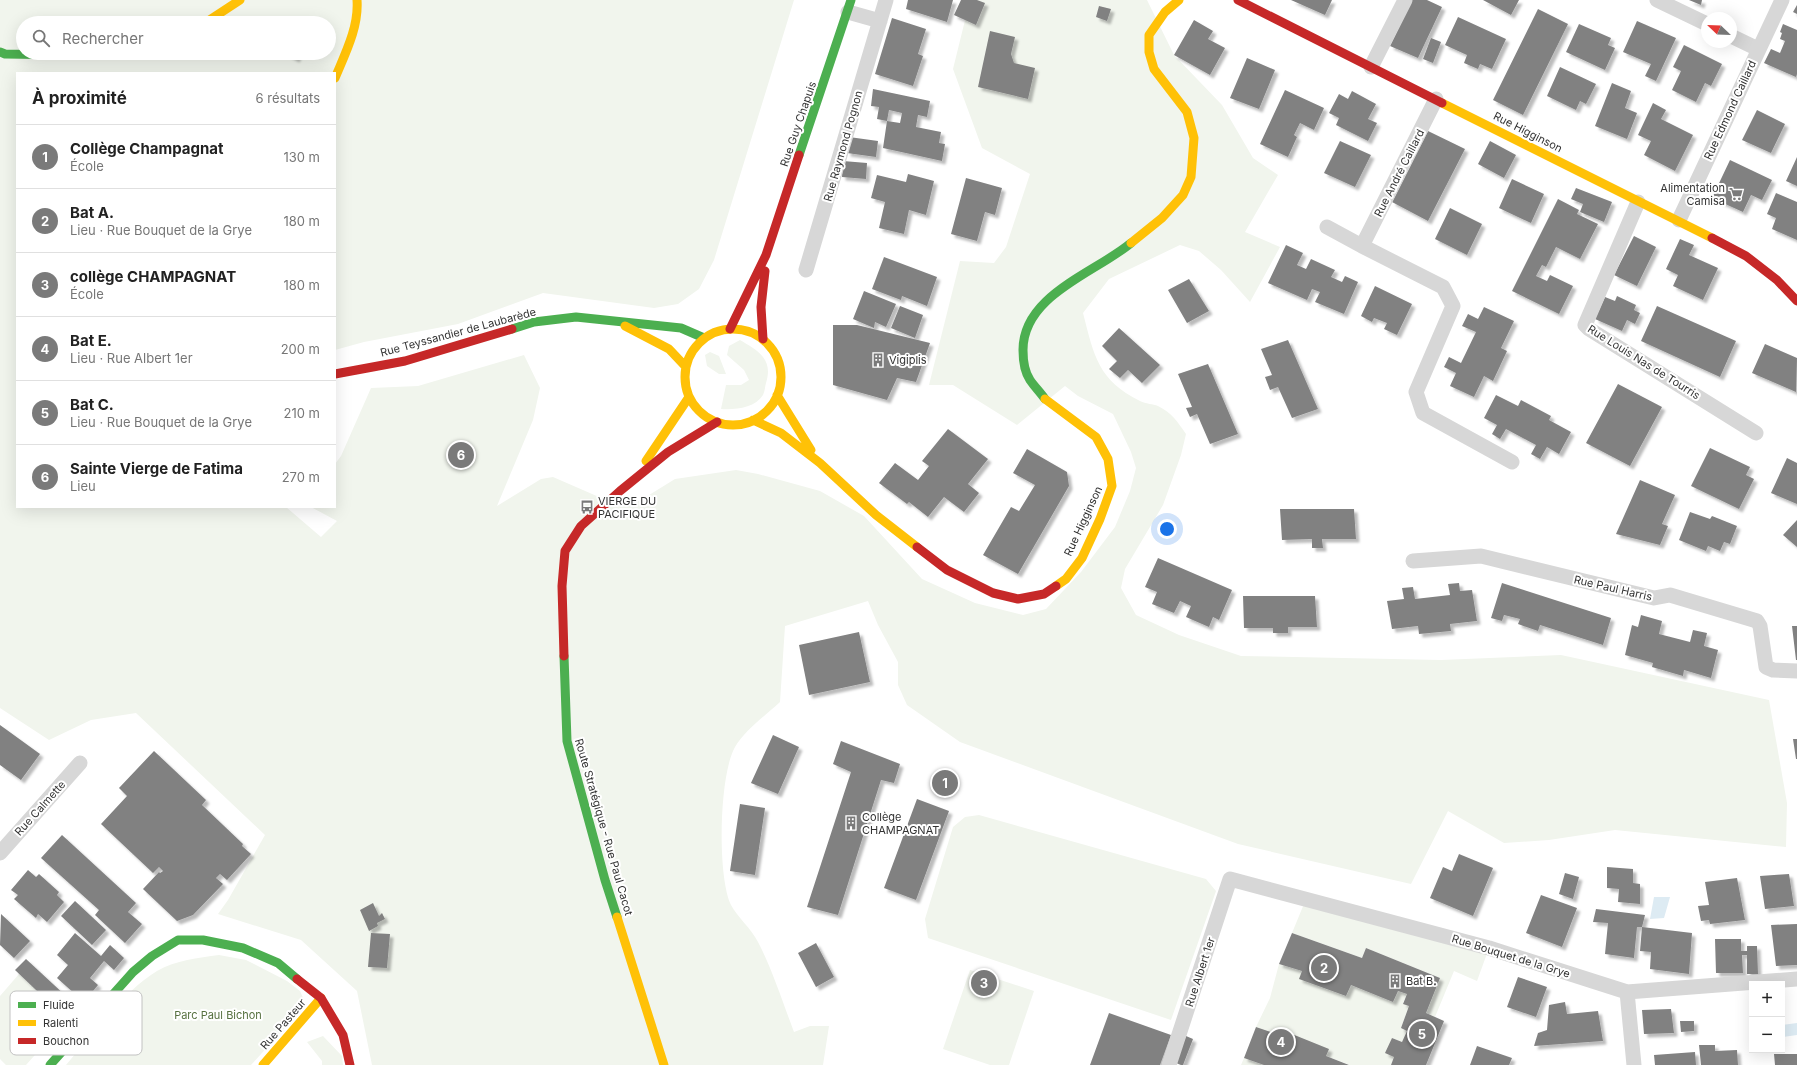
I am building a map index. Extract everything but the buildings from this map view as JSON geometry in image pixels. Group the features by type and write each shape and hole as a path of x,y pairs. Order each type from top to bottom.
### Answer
{"street":[{"path":"216,16 240,0"},
{"path":"336,75 352,34 358,5 357,0"},
{"name":"Rue Raymond Pognon","path":"806,270 886,0"},
{"name":"Rue Higginson","path":"753,420 781,433 820,464 876,515 947,570 994,593 1018,599 1044,594 1066,579 1082,558 1100,519 1112,486 1108,459 1096,437 1048,402 1029,379 1023,361 1023,340 1031,319 1056,292 1124,249 1162,218 1183,195 1191,177 1194,138 1187,112 1154,70 1149,52 1148,35 1165,12 1179,0"},
{"name":"Rue Higginson","path":"1238,0 1638,202 1679,220 1746,256 1777,280 1797,301"},
{"path":"1371,67 1405,0"},
{"path":"1657,0 1701,21"},
{"name":"Rue Edmond Caillard","path":"1679,220 1782,0"},
{"path":"850,6 880,21"},
{"name":"Rue Guy Chapuis","path":"730,329 766,255 850,6"},
{"path":"1737,39 1758,49"},
{"path":"0,52 5,54 16,54"},
{"name":"Rue André Caillard","path":"1362,246 1436,99"},
{"name":"Rue Louis Nas de Tourris","path":"1638,202 1585,325 1589,329 1756,433"},
{"path":"1327,227 1443,286 1453,306 1416,392 1423,413 1512,462"},
{"name":"Rue Guy Chapuis","path":"763,339 761,307 766,255"},
{"name":"Rue Teyssandier de Laubarède","path":"336,374 405,362 534,322 576,317 680,328 704,338"},
{"name":"Rue Teyssandier de Laubarède","path":"612,320 669,349 686,367"},
{"path":"730,329 753,333 763,339 773,351 779,365 780,380 777,394 772,405 763,414 753,420 741,424 729,425 717,422 701,412 689,397 685,382 686,367 696,346 704,338 717,331 730,329"},
{"name":"Rue Higginson","path":"777,394 820,464"},
{"name":"Route Stratégique - Rue Paul Cacot","path":"620,491 655,450 689,397"},
{"name":"Route Stratégique - Rue Paul Cacot","path":"664,1065 605,880 567,740 562,586 565,551 581,526 620,491 668,452 717,422"},
{"name":"Rue Paul Harris","path":"1413,561 1481,556 1654,598 1670,595 1757,622 1760,626 1766,667 1773,670 1797,671"},
{"name":"Rue Calmette","path":"0,853 80,763"},
{"name":"Rue Bouquet de la Grye","path":"1230,879 1490,948 1628,992 1797,979"},
{"name":"Rue Albert 1er","path":"1169,1065 1230,879"},
{"path":"116,991 133,972 152,956 178,940 203,940 243,948 278,963 322,998 343,1035 350,1065"},
{"path":"1628,992 1634,1065"},
{"name":"Rue Pasteur","path":"263,1065 322,998"},
{"path":"50,1065 59,1055"}],"green space":[{"path":"0,0 794,0 714,260 699,289 678,304 654,308 543,293 458,324 364,342 336,350 336,72 16,72 16,508 287,508 321,537 337,521 313,508 336,508 336,463 341,456 371,388 418,386 524,355 540,388 533,420 497,506 541,479 553,477 622,507 641,500 675,479 736,470 758,474 820,491 864,516 922,579 975,603 1023,615 1046,609 1081,572 1115,527 1130,491 1136,468 1131,452 1113,414 1078,396 1065,386 1017,425 953,385 929,385 960,261 994,263 1006,247 1030,174 982,148 953,69 970,0 1147,0 1174,55 1222,105 1253,158 1278,175 1245,232 1280,247 1250,302 1221,270 1199,251 1180,245 1109,279 1083,313 1095,354 1106,375 1126,393 1140,401 1158,406 1167,412 1177,421 1186,434 1181,455 1163,505 1125,569 1121,588 1136,615 1179,635 1241,656 1441,660 1561,655 1769,700 1787,803 1786,847 1615,830 1549,840 1504,843 1448,811 1411,884 1238,844 960,742 907,705 898,685 898,662 878,625 868,601 785,626 780,702 750,729 735,747 726,779 723,802 723,872 726,891 731,905 752,932 763,952 794,1032 810,1026 829,1026 823,1065 372,1065 357,991 301,940 218,914 228,900 265,835 136,713 91,720 49,740 0,708"},
{"path":"740,340 758,352 766,363 768,372 764,392 755,403 750,405 732,409 721,409 726,385 741,385 749,380 744,370 727,355 729,346"},
{"path":"710,352 719,356 726,374 719,374 707,366 705,355"},
{"path":"979,815 1206,879 1216,891 1171,1020 928,938 925,919 953,827 965,817"},
{"path":"1306,899 1489,948 1477,981 1454,971 1435,1017 1426,1013 1440,978 1366,948 1362,958 1292,933"},
{"name":"Parc Paul Bichon","path":"219,955 246,960 287,981 300,991 304,1000 302,1009 251,1065 66,1065 74,1055 142,1055 142,991 132,991 145,979 164,967 187,960"},
{"path":"1279,964 1302,971 1300,979 1346,996 1351,985 1393,1002 1398,991 1407,994 1403,1003 1409,1006 1401,1028 1407,1031 1402,1042 1392,1038 1386,1053 1394,1057 1391,1065 1350,1065 1326,1056 1282,1030 1280,1035 1256,1027 1270,998"},
{"path":"970,970 1034,991 1009,1065 990,1065 943,1049"},
{"path":"19,974 38,991 10,991 10,1055 35,1055 26,1065 6,1065 0,1059 0,996"},
{"path":"323,1036 342,1056 343,1065 322,1065 322,1061 307,1042"},
{"path":"1244,1058 1264,1065 1241,1065"}],"shaded area":[{"path":"1654,897 1670,897 1664,918 1650,919"},
{"path":"1797,1023 1797,1035 1785,1037 1785,1025"}],"traffic: fast":[{"path":"799,155 851,0"},
{"path":"0,52 5,54 16,54"},
{"path":"1045,399 1028,377 1024,362 1023,350 1026,331 1035,314 1048,300 1064,287 1131,243"},
{"path":"512,329 534,322 576,317 681,328 704,338"},
{"path":"564,656 567,741 605,880 617,917"},
{"path":"116,991 133,972 152,956 178,940 203,940 243,948 278,963 297,979"},
{"path":"50,1065 59,1055"}],"traffic: slow":[{"path":"216,16 240,0"},
{"path":"336,76 354,30 357,0"},
{"path":"1131,243 1162,218 1183,195 1191,177 1194,138 1187,112 1154,69 1149,52 1149,35 1165,12 1179,0"},
{"path":"1442,103 1712,238"},
{"path":"625,326 669,349 686,367"},
{"path":"733,329 751,333 767,343 777,359 781,377 777,395 767,411 751,421 733,425 715,421 699,411 689,395 685,377 689,359 699,343 715,333 733,329"},
{"path":"777,395 811,450"},
{"path":"646,461 689,397"},
{"path":"1045,399 1096,437 1108,459 1112,486 1100,519 1082,558 1066,579 1056,586"},
{"path":"753,420 781,433 820,463 876,515 917,547"},
{"path":"617,917 664,1065"},
{"path":"263,1065 321,998"}],"traffic: jam":[{"path":"1238,0 1442,103"},
{"path":"730,329 766,255 799,155"},
{"path":"1712,238 1746,256 1777,280 1797,301"},
{"path":"763,339 761,307 765,271"},
{"path":"336,374 405,361 512,329"},
{"path":"564,656 562,586 565,551 581,526 620,491 668,452 717,422"},
{"path":"917,547 947,570 993,593 1018,599 1044,594 1056,586"},
{"path":"297,979 321,998 343,1035 350,1065"}],"place":[{"name":"Alimentation Camisa","path":"1736,194"},
{"name":"Vigiplis","path":"878,360"},
{"name":"Sainte Vierge de Fatima","path":"461,455"},
{"name":"VIERGE DU PACIFIQUE","path":"587,507"},
{"name":"Collège Champagnat","path":"945,783"},
{"name":"Collège CHAMPAGNAT","path":"851,823"},
{"name":"Bat A.","path":"1324,968"},
{"name":"Bat B.","path":"1395,981"},
{"name":"collège CHAMPAGNAT","path":"984,983"},
{"name":"Bat C.","path":"1422,1034"},
{"name":"Bat E.","path":"1281,1042"}]}
